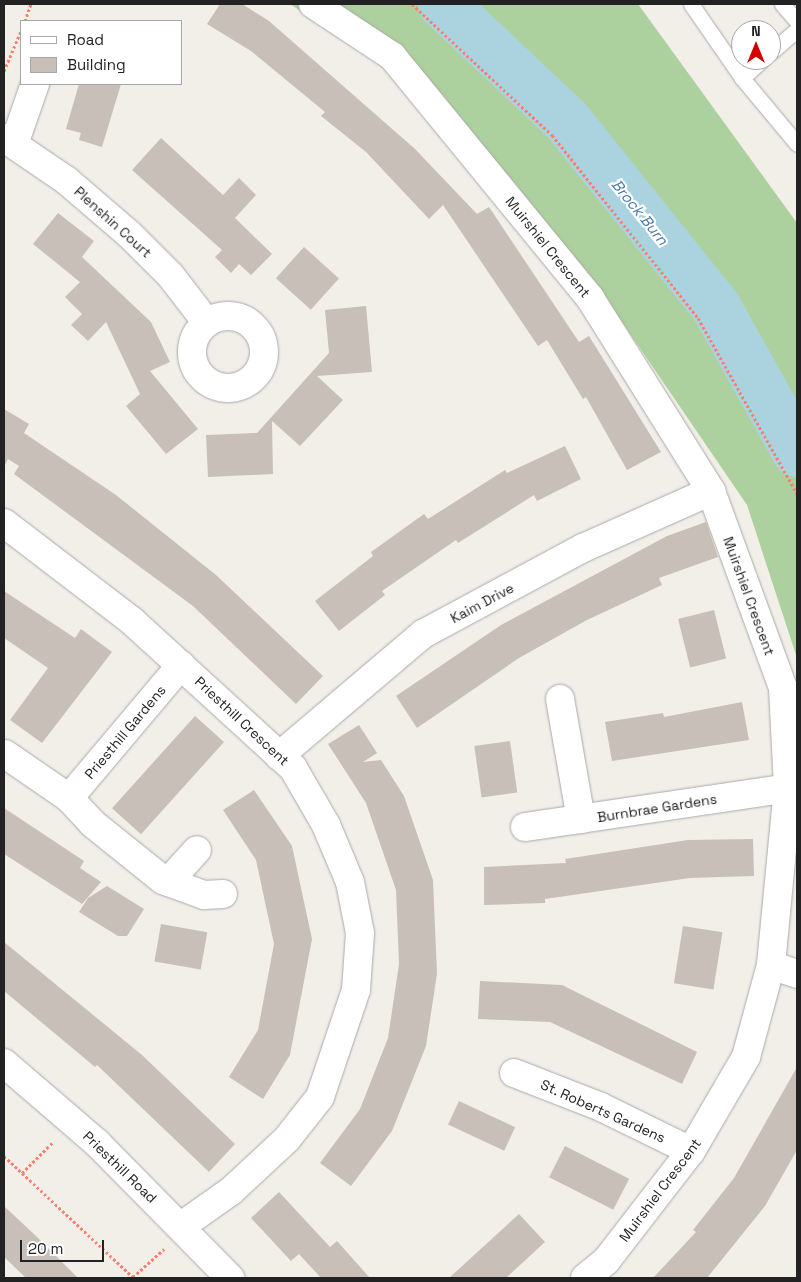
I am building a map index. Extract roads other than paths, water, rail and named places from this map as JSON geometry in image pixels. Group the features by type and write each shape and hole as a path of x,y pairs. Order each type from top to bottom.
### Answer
{"street":[{"name":"Muirshiel Crescent","path":"313,4 392,56 590,298 710,491 783,688 788,788 772,965 746,1057 691,1151 606,1261 585,1278"},
{"path":"9,141 35,85"},
{"name":"Plenshin Court","path":"9,141 66,180 129,234 171,276 207,323"},
{"name":"Kaim Drive","path":"280,756 423,634 583,548 710,491"},
{"name":"Priesthill Crescent","path":"4,523 74,574 181,665 293,768 326,825 350,882 360,933 356,990 320,1097 287,1139 231,1191 182,1229"},
{"name":"Priesthill Gardens","path":"69,798 181,665"},
{"path":"560,699 581,819"},
{"path":"5,754 69,798 92,823 168,882 204,895 224,894"},
{"name":"Burnbrae Gardens","path":"525,827 788,788"},
{"path":"168,882 196,850"},
{"path":"772,965 797,974"},
{"name":"Priesthill Road","path":"4,1063 72,1122 230,1278"},
{"name":"St. Roberts Gardens","path":"514,1073 601,1107 691,1151"}],"lane":[{"path":"691,4 742,78 791,125 797,144"},
{"path":"782,4 797,21"},
{"path":"781,43 797,28"},
{"path":"742,78 751,70"}],"waterway":[{"name":"Brock Burn","path":"443,4 567,121 716,307 797,452"}]}
